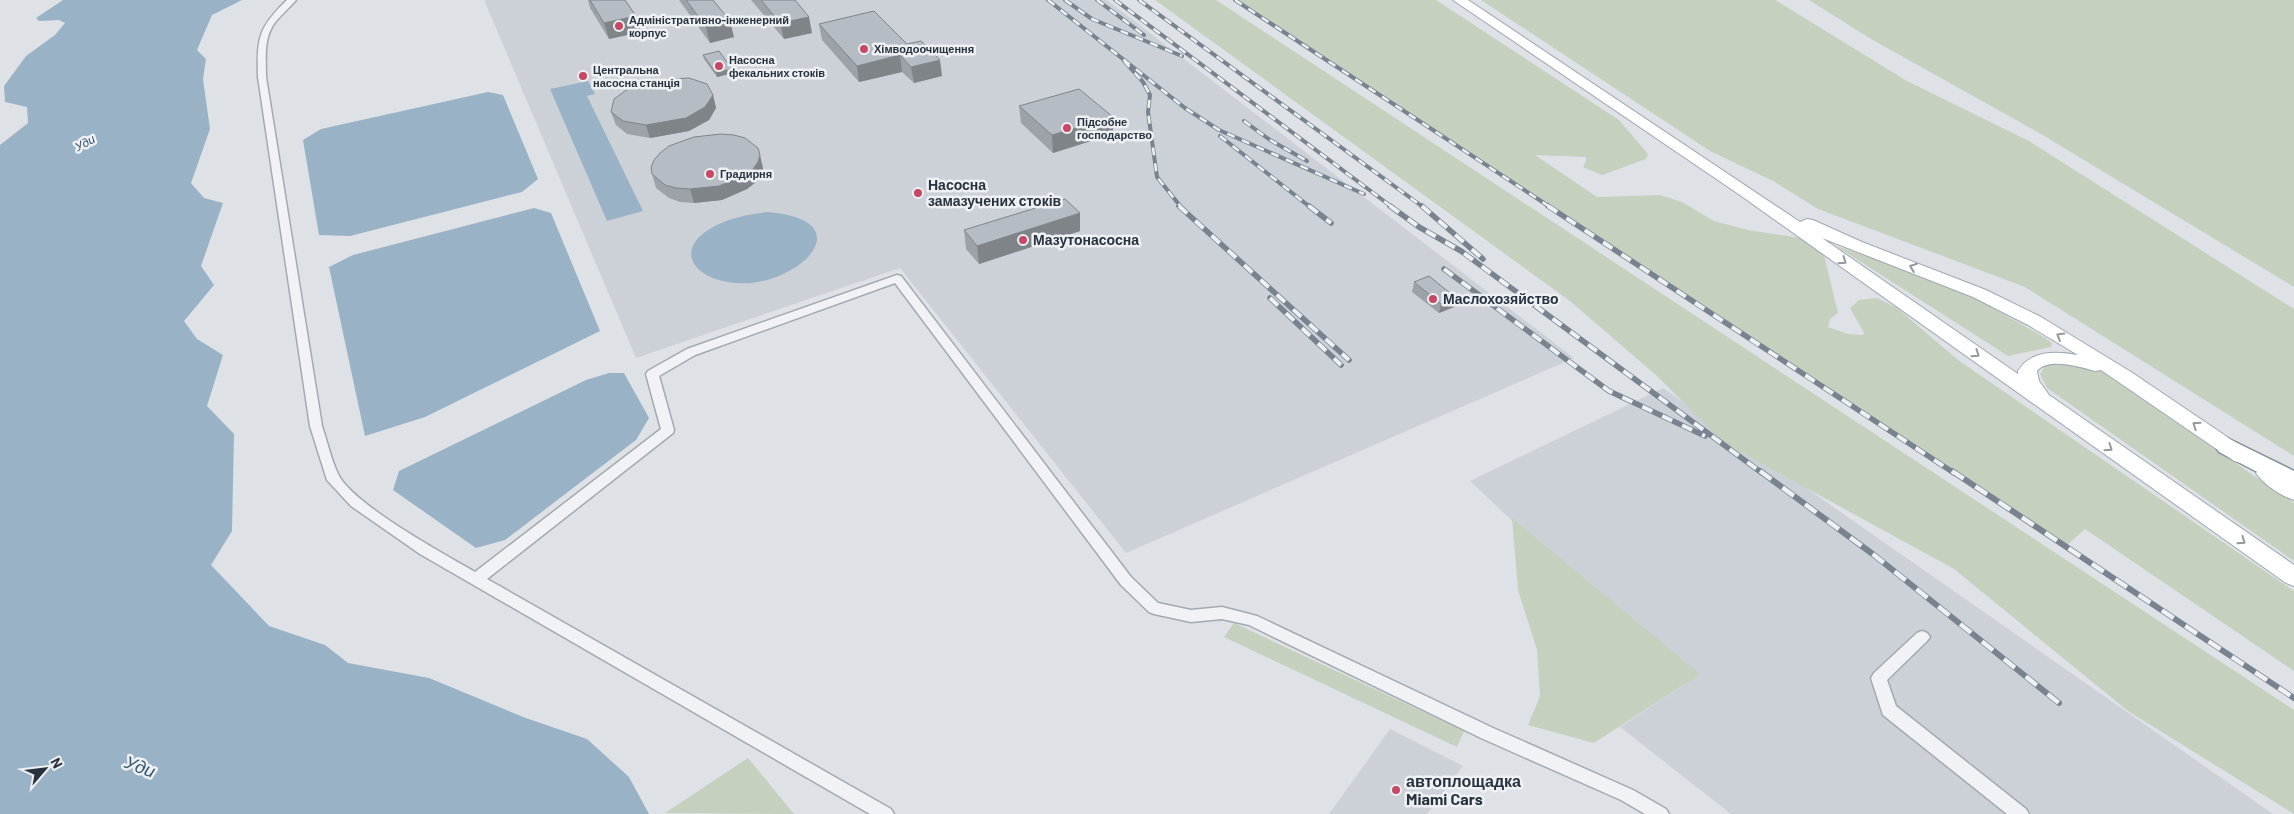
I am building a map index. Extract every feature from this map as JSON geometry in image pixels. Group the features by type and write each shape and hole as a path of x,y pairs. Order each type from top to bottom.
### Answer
{"highway":[{"path":"2227,446 2294,482"}],"main road":[{"path":"1460,0 1746,192 2294,577"},
{"path":"1746,192 1830,234 1948,280 2008,307 2084,350 2294,492"},
{"path":"2061,414 2043,399 2031,384 2028,370 2031,364 2038,360 2059,357 2074,358 2101,367 2133,383"}],"street":[{"path":"292,0 272,19 264,32 261,45 262,77 316,426 332,477 356,503 425,550 885,814"},
{"path":"476,579 668,430 652,374 691,352 897,278 1126,581 1154,608 1191,616 1222,613 1252,620 1486,733 1627,795 1660,814"},
{"path":"1922,637 1879,678 1889,710 2020,814"}],"shaded area":[{"path":"484,0 1107,0 1574,358 1126,553 900,268 636,358"},
{"path":"1663,388 2273,814 1731,814 1620,727 1685,684 1470,481"},
{"name":"автоплощадка Miami Cars","path":"1390,729 1463,766 1427,814 1329,814"}],"green space":[{"path":"1155,0 1216,0 2294,710 2294,814 2128,711 1954,569 1724,443 1657,376 1570,301"},
{"path":"1235,0 1436,0 1619,120 1648,154 1646,159 1602,175 1583,167 1586,157 1535,155 1597,197 1660,195 1682,202 1714,221 1748,230 1800,238 1824,255 1838,313 1830,319 1828,327 1848,334 1863,335 1864,333 1850,308 1859,300 1877,298 1897,308 1958,360 2294,591 2294,671 2085,529 2066,546"},
{"path":"1481,0 1775,0 1907,81 2029,141 2294,309 2294,456 2025,287 1818,209 1775,182 1710,151"},
{"path":"1809,0 2294,0 2294,287 2041,134 1871,39"},
{"path":"1836,246 1948,283 2042,336 2052,343 2051,347 2008,356"},
{"path":"2047,363 2086,364 2101,371 2294,503 2294,561 2047,388 2040,374"},
{"path":"1512,518 1700,674 1594,743 1528,725 1540,696 1537,650 1518,590"},
{"path":"1234,623 1464,731 1457,747 1224,637"},
{"path":"748,758 794,814 665,813"}],"water":[{"name":"Уди","path":"63,0 242,0 212,15 197,50 206,59 203,79 210,129 191,183 204,198 223,203 201,266 214,285 184,321 197,339 223,355 207,406 234,434 232,531 211,565 269,626 325,645 348,663 429,678 523,717 587,739 629,777 649,814 0,814 0,145 28,123 27,107 5,102 4,86 26,56 55,35 65,23 59,20 39,21 36,18"},
{"path":"588,81 595,94 587,96 643,211 607,221 550,89"},
{"path":"488,92 503,95 538,179 522,192 350,236 319,235 303,140 321,129"},
{"path":"534,208 551,213 600,331 425,417 365,436 329,267 353,255"},
{"path":"768,212 798,218 814,228 817,241 810,255 795,267 775,277 752,283 728,282 705,274 692,260 691,252 694,244 701,235 713,227 746,215"},
{"path":"609,373 624,373 649,418 636,440 505,540 476,548 393,490 399,471 586,380"}],"building":[{"path":"590,0 625,0 636,16 604,23"},
{"path":"686,0 713,0 730,21 706,27"},
{"path":"761,0 795,0 809,17 780,23"},
{"path":"874,11 907,44 921,41 940,60 911,67 900,55 857,66 819,24"},
{"name":"Насосна фекальних стоків","path":"719,51 732,69 716,73 703,55"},
{"path":"689,78 707,84 713,95 705,107 686,118 646,125 623,121 611,112 614,99 629,88 652,80"},
{"path":"1079,89 1113,117 1052,135 1019,106"},
{"name":"Градирня","path":"721,134 745,138 758,148 760,155 758,162 744,176 719,186 690,189 665,185 652,174 651,167 654,160 669,146 694,137"},
{"path":"1065,199 1080,213 977,246 964,230"},
{"path":"1429,276 1456,298 1441,304 1414,282"}],"railway":[{"path":"1048,0 1185,108 1219,130 1364,194"},
{"path":"1065,0 1092,19 1182,56"},
{"path":"1097,0 1144,35"},
{"path":"1115,0 1392,207"},
{"path":"1139,0 1423,207"},
{"path":"1235,0 1550,207"},
{"path":"1124,61 1143,82 1150,95 1148,112 1157,177 1181,207"},
{"path":"1244,121 1270,140 1307,161"},
{"path":"1220,136 1310,207"},
{"path":"1179,206 1349,360"},
{"path":"1309,206 1331,223"},
{"path":"1390,206 1419,227 1461,251 1762,473"},
{"path":"1422,206 1483,259"},
{"path":"1548,206 1954,473"},
{"path":"1444,269 1609,391 1705,436"},
{"path":"1270,298 1341,365"},
{"path":"1760,471 1874,555 2059,703"},
{"path":"1952,471 2294,698"}],"place":[{"name":"Адміністративно-інженерний корпус","path":"619,26"},
{"name":"Хімводоочищення","path":"864,49"},
{"name":"Насосна фекальних стоків","path":"719,66"},
{"name":"Центральна насосна станція","path":"583,76"},
{"name":"Підсобне господарство","path":"1067,128"},
{"name":"Градирня","path":"710,174"},
{"name":"Насосна замазучених стоків","path":"918,193"},
{"name":"Мазутонасосна","path":"1023,240"},
{"name":"Маслохозяйство","path":"1433,299"},
{"name":"автоплощадка Miami Cars","path":"1396,790"}]}
